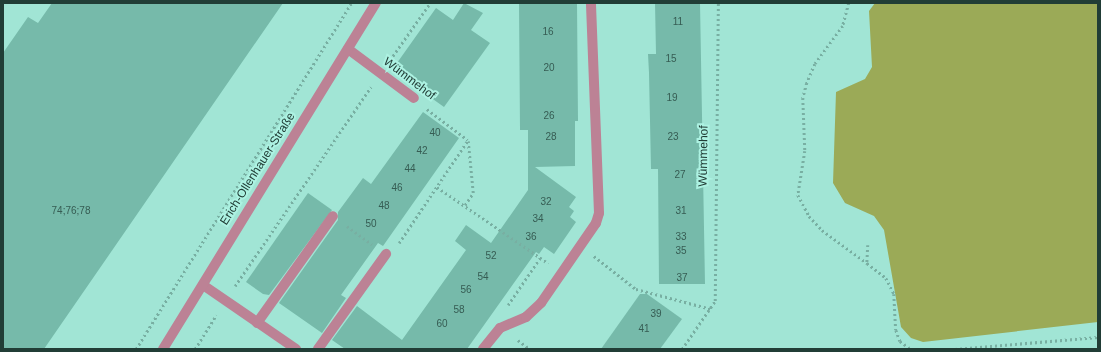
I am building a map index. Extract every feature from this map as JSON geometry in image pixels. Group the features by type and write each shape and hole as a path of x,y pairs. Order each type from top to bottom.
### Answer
{"street":[{"name":"Erich-Ollenhauer-Straße","path":"163,349 376,3"},
{"path":"483,349 500,328 533,312 563,274 581,246 599,213 591,3"},
{"name":"Wümmehof","path":"348,49 414,98"},
{"path":"257,322 333,216"},
{"path":"318,349 386,254"},
{"path":"202,285 296,349"}],"path":[{"path":"136,349 351,3"},
{"path":"195,349 225,300 430,3"},
{"name":"Wümmehof","path":"682,349 711,309 715,301 718,3"},
{"path":"849,3 843,26 815,64 807,83 803,98 805,151 798,195 809,216 822,230 886,278 894,294 896,330 900,341 912,349"},
{"name":"Wümmehof","path":"414,98 468,140"},
{"path":"333,216 386,254 394,249 468,140"},
{"path":"465,205 473,193 468,140"},
{"path":"437,186 563,274"},
{"path":"867,263 868,245"},
{"path":"581,246 636,289 711,309"},
{"path":"509,301 540,258"},
{"path":"955,349 1098,337"}],"shaded area":[{"path":"875,3 1098,3 1098,322 923,342 911,338 901,327 884,230 874,216 845,203 833,183 836,92 865,79 872,67 869,11"}],"building":[{"path":"52,3 283,3 44,349 3,349 3,53 28,17 38,23"},
{"path":"464,3 483,13 471,30 490,43 444,107 392,70 436,8 453,20"},
{"path":"519,3 577,3 578,121 575,121 575,166 535,167 576,197 569,207 574,211 570,217 576,222 554,254 544,247 539,254 536,252 467,349 345,349 332,340 357,306 402,340 466,250 455,241 466,225 491,243 528,190 528,130 520,130"},
{"path":"655,3 700,3 705,284 659,284 658,169 651,169 648,54 656,54"},
{"path":"423,112 459,138 383,246 378,243 341,295 346,298 322,333 279,303 338,220 338,212 363,178 371,184"},
{"path":"308,193 332,210 269,295 263,294 246,282"},
{"path":"640,294 647,294 682,319 660,349 601,349"}]}
